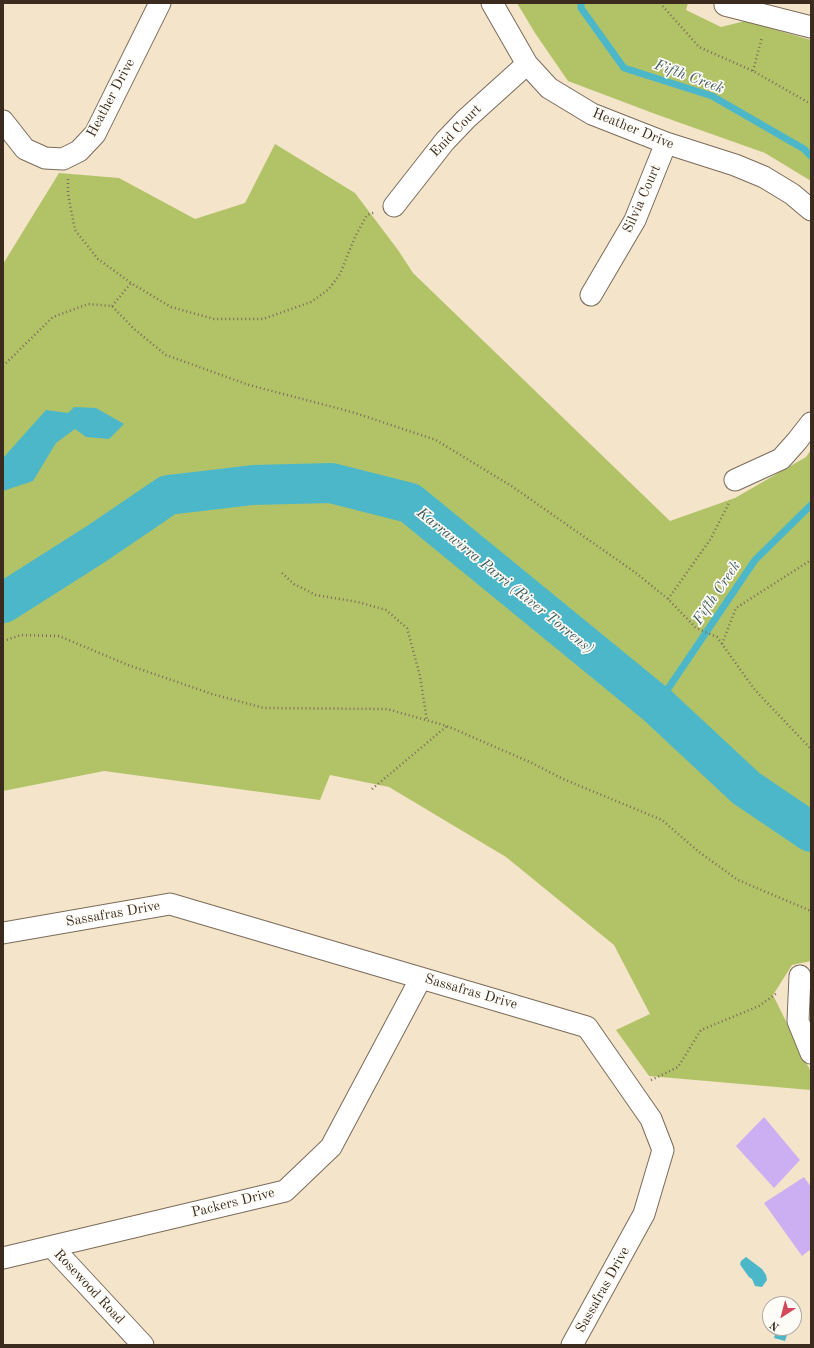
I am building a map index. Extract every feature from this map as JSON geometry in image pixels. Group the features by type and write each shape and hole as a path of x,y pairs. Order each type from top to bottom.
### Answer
{"street":[{"name":"Heather Drive","path":"3,120 25,149 45,158 63,159 79,151 95,134 160,3"},
{"name":"Heather Drive","path":"492,3 527,64 549,88 592,114 666,143 734,165 764,177 792,194 811,210"},
{"path":"725,5 811,28"},
{"name":"Enid Court","path":"394,206 445,141 466,119 527,64"},
{"name":"Silvia Court","path":"591,295 636,220 666,143"},
{"path":"739,478 781,459 811,423"},
{"name":"Sassafras Drive","path":"3,933 170,904 587,1027 651,1118 663,1150 644,1214 572,1345"},
{"path":"800,976 798,1021 811,1053"},
{"name":"Packers Drive","path":"3,1258 285,1191 331,1147 421,978"},
{"name":"Rosewood Road","path":"52,1247 143,1345"}],"path":[{"path":"660,3 699,47 753,71 811,104"},
{"path":"753,71 768,16"},
{"path":"69,156 68,194 75,230 98,259 131,283 171,308 214,319 263,319 311,302 330,289 340,274 355,237 367,215 394,206"},
{"path":"112,306 131,283"},
{"path":"3,366 53,317 88,304 112,306 134,329 166,355 249,385 352,412 436,440 513,487 636,573 668,599 696,628 717,637 754,690 811,749"},
{"path":"668,599 710,540 739,478"},
{"path":"722,645 736,608 811,560"},
{"path":"282,573 294,584 316,595 358,602 386,610 407,628 420,676 428,721"},
{"path":"3,641 21,636 59,636 128,665 212,694 264,708 387,709 447,726 532,763 562,779 662,820 699,852 738,880 811,911"},
{"path":"372,790 447,726"},
{"path":"631,1090 678,1067 701,1030 759,1006 800,976"}],"green space":[{"path":"517,3 688,3 686,10 721,27 745,21 811,40 811,181 765,153 568,81 535,33"},
{"path":"275,144 355,193 398,250 413,273 670,521 735,498 806,457 811,450 811,961 792,965 773,995 811,1072 811,1090 649,1076 616,1030 650,1014 614,945 506,857 389,787 330,775 320,800 104,771 3,791 3,264 59,173 119,178 195,219 245,203"}],"water":[{"path":"74,407 96,408 124,424 109,439 86,437 75,429 56,443 33,481 3,491 3,458 46,410 68,413"},
{"path":"746,1257 762,1269 766,1275 767,1280 762,1287 755,1286 752,1279 741,1266 741,1261"},
{"path":"775,1336 787,1336 785,1341 774,1338"}],"building":[{"path":"764,1117 800,1160 774,1188 736,1146"},
{"path":"804,1177 811,1187 811,1249 802,1256 764,1203"}],"waterway":[{"name":"Fifth Creek","path":"581,3 581,8 624,68 712,96 804,149 811,156"},
{"name":"Karrawirra Parri (River Torrens)","path":"3,603 96,544 168,495 253,485 331,483 410,503 657,705 746,788 811,832"},
{"name":"Fifth Creek","path":"657,705 755,560 811,505"}]}
